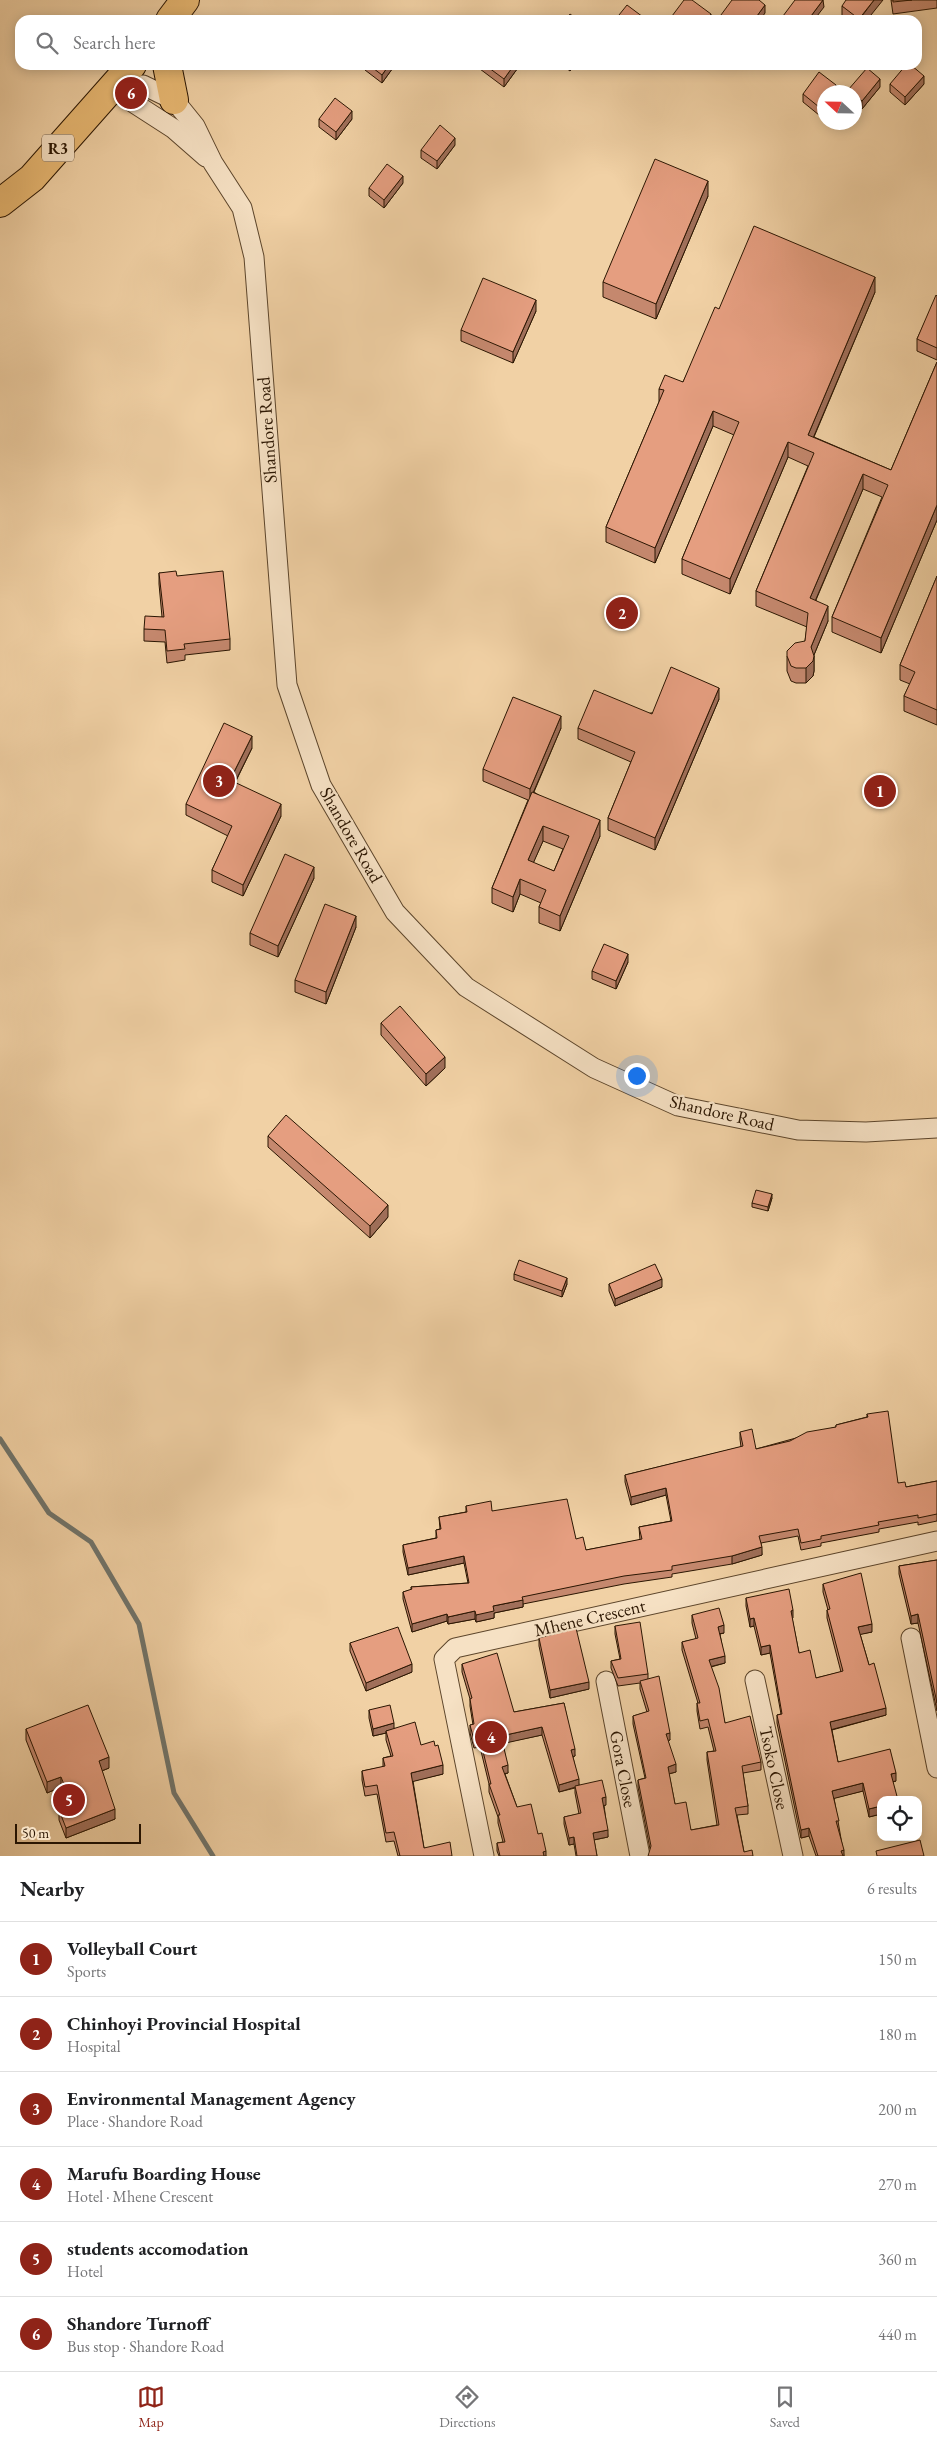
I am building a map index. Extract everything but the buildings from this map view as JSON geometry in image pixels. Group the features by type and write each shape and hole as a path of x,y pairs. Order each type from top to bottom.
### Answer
{"highway":[{"name":"R3","path":"0,203 32,178 128,70"},
{"path":"168,70 174,100"}],"street":[{"path":"112,89 143,85 174,100 194,126 213,163"},
{"path":"112,89 174,129 213,163"},
{"name":"Shandore Road","path":"213,163 242,208 254,257 287,685 321,786 395,912 466,987 594,1068 678,1106 798,1130 866,1132 937,1128"},
{"name":"Mhene Crescent","path":"484,1856 444,1659 455,1648 937,1541"},
{"path":"911,1638 937,1768"},
{"name":"Tsoko Close","path":"754,1680 793,1856"},
{"name":"Gora Close","path":"606,1681 640,1856"}],"waterway":[{"path":"0,1439 49,1513 91,1542 139,1624 174,1793 213,1856"}],"place":[{"name":"Shandore Turnoff","path":"131,93"},
{"name":"Chinhoyi Provincial Hospital","path":"622,613"},
{"name":"Environmental Management Agency","path":"219,781"},
{"name":"Volleyball Court","path":"880,791"},
{"name":"Marufu Boarding House","path":"491,1737"},
{"name":"students accomodation","path":"69,1800"}]}
